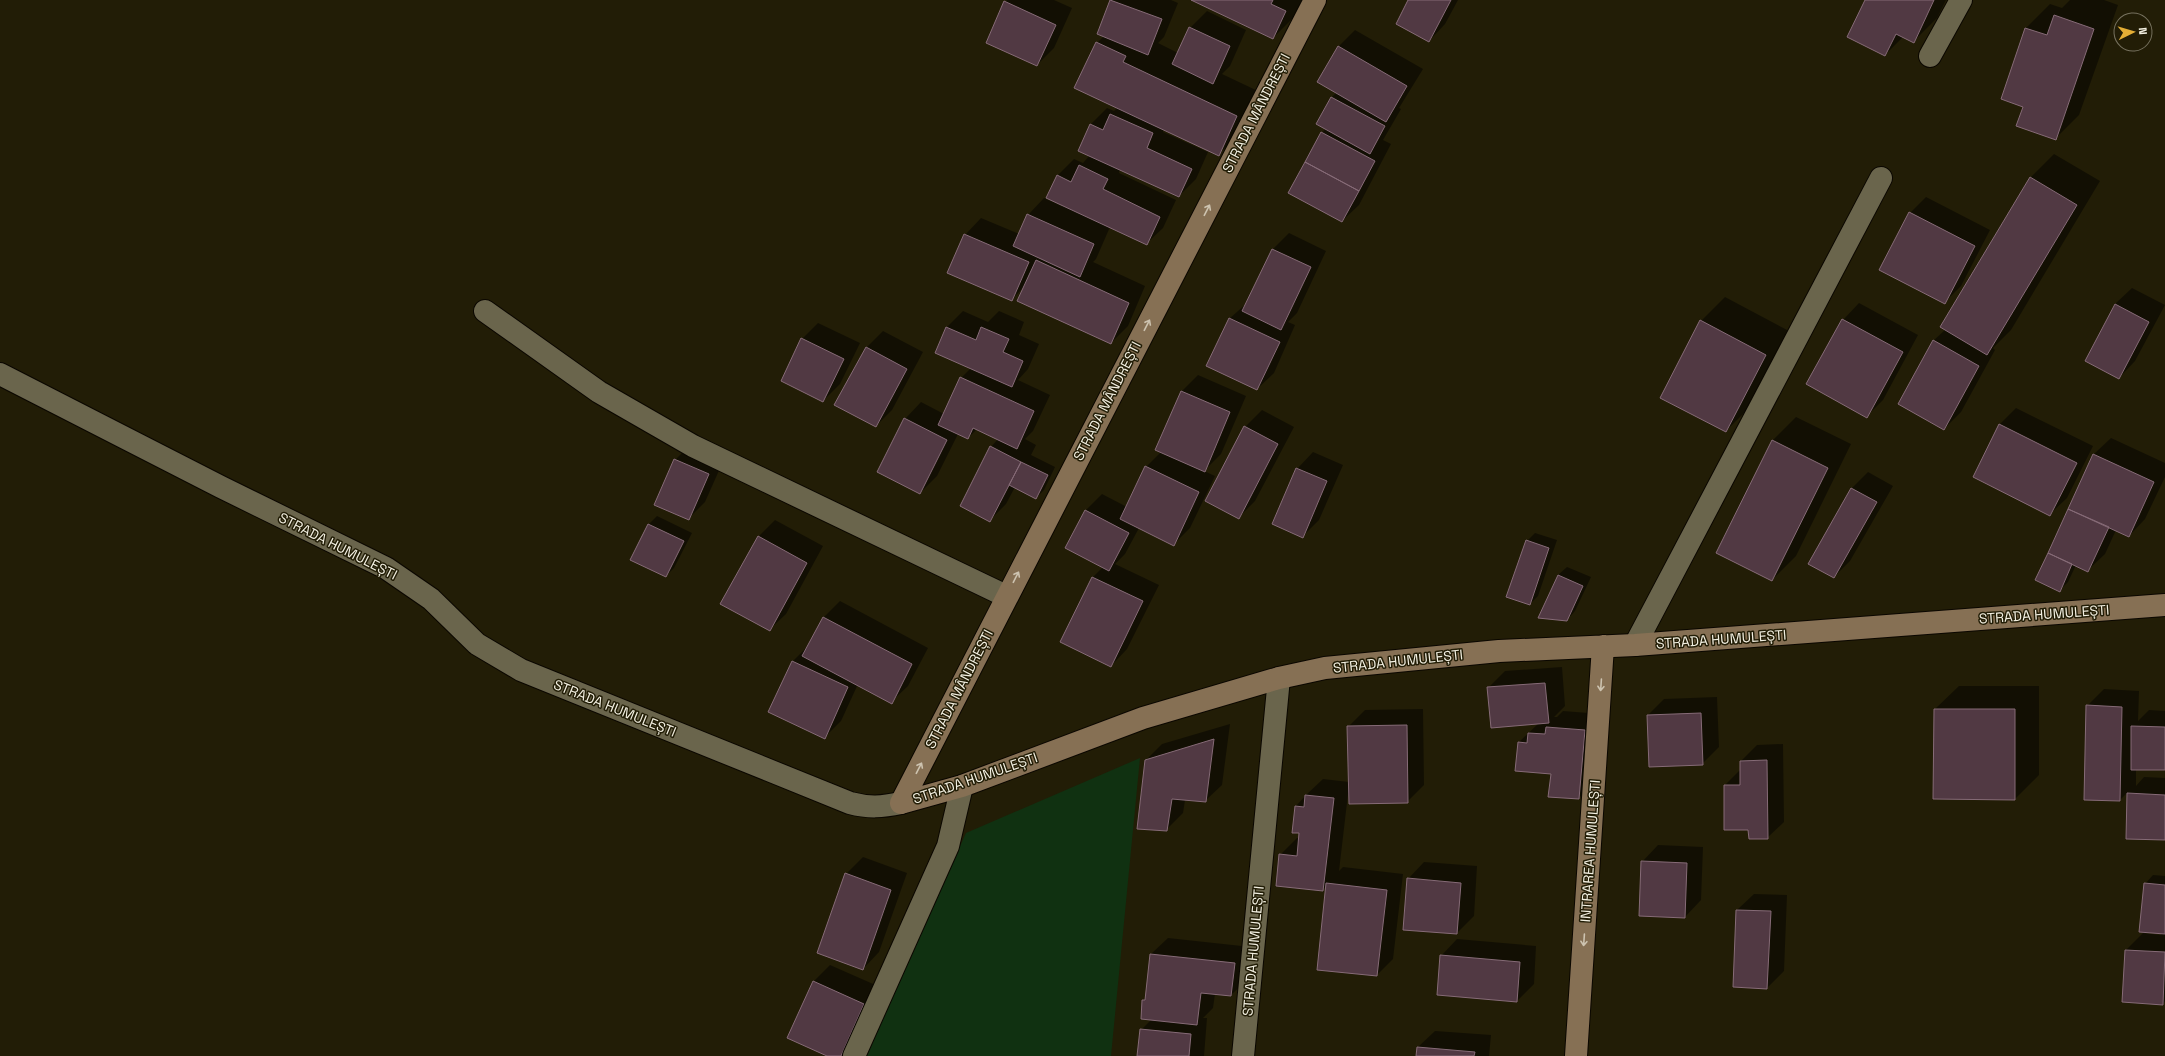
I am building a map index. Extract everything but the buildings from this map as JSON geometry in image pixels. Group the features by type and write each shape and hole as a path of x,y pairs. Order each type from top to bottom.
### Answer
{"street":[{"name":"STRADA MÂNDREȘTI","path":"901,803 1006,596 1315,0"},
{"path":"1930,56 1961,0"},
{"path":"1635,645 1881,178"},
{"path":"485,311 599,392 693,446 1006,596"},
{"name":"STRADA HUMULEȘTI","path":"0,374 214,483 386,568 431,599 477,644 520,670 850,803 867,808 880,808 962,786 1143,718 1279,678 1325,668 1500,651 1635,645 2165,605"},
{"name":"INTRAREA HUMULEȘTI","path":"1576,1056 1603,646"},
{"name":"STRADA HUMULEȘTI","path":"1243,1056 1279,678"},
{"path":"854,1056 948,846 962,786"}],"green space":[{"path":"1140,758 1111,1056 865,1056 966,833"}]}
